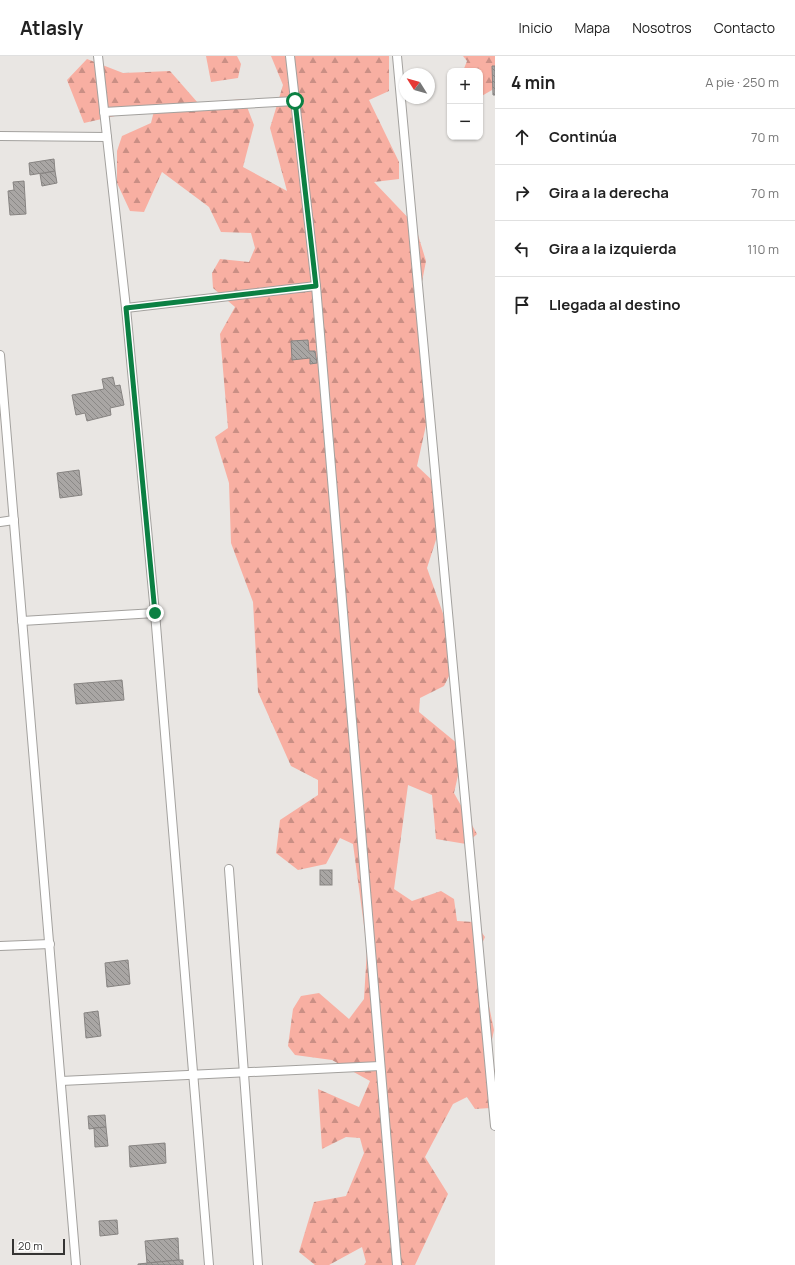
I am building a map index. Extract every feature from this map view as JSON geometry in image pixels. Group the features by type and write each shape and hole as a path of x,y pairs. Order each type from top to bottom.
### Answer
{"lane":[{"path":"98,56 126,308 155,613 209,1265"},
{"path":"290,56 316,286 397,1265"},
{"path":"397,56 495,1126"},
{"path":"104,112 295,101"},
{"path":"0,136 107,137"},
{"path":"126,308 316,286"},
{"path":"0,355 76,1265"},
{"path":"0,522 14,520"},
{"path":"22,621 155,613"},
{"path":"229,869 258,1265"},
{"path":"0,946 50,944"},
{"path":"61,1081 380,1066"}],"green space":[{"path":"206,56 237,56 241,64 238,78 211,82"},
{"path":"271,56 389,56 389,91 369,100 399,162 399,179 374,182 415,225 426,261 421,287 432,398 417,466 434,482 442,521 427,568 453,642 451,672 444,686 420,698 419,712 464,749 454,793 477,834 466,844 436,839 432,795 408,785 394,889 412,901 441,891 454,899 457,921 474,922 485,937 478,953 494,1030 488,1059 495,1070 495,1098 490,1108 475,1109 467,1097 453,1104 425,1157 448,1194 415,1265 364,1265 366,1262 362,1247 329,1265 315,1265 299,1252 314,1202 346,1196 364,1153 360,1138 346,1137 322,1149 318,1089 359,1107 370,1081 332,1060 295,1055 288,1046 293,1009 301,996 319,993 349,1019 364,999 367,948 353,844 340,838 326,864 298,870 276,853 280,820 318,795 318,780 291,766 258,692 253,602 231,543 229,483 215,437 228,428 220,334 235,307 213,288 212,273 220,259 249,262 255,248 251,233 221,232 209,207 162,172 144,212 130,211 117,183 117,151 122,136 151,123 155,107 84,123 67,80 87,59 123,73 170,71 198,103 244,99 254,125 243,167 287,191 270,128 283,85"},
{"path":"463,56 495,56 495,83 492,90 483,95 483,68 464,68 467,61"}],"building":[{"path":"492,66 495,66 495,95 493,95"},
{"path":"54,159 55,171 30,175 29,163"},
{"path":"55,171 57,183 42,186 40,174"},
{"path":"24,181 26,214 10,215 8,191 14,190 13,182"},
{"path":"308,340 309,351 315,351 317,363 310,364 310,358 292,360 291,341"},
{"path":"113,377 115,386 120,385 124,405 110,408 111,415 87,421 85,413 76,415 72,395 104,389 102,379"},
{"path":"79,470 82,495 60,498 57,473"},
{"path":"122,680 124,700 76,704 74,684"},
{"path":"320,870 332,870 332,885 320,885"},
{"path":"128,960 130,984 107,987 105,963"},
{"path":"98,1011 101,1036 86,1038 84,1013"},
{"path":"105,1115 106,1127 89,1129 88,1116"},
{"path":"106,1127 108,1146 95,1147 94,1128"},
{"path":"165,1143 166,1163 130,1167 129,1146"},
{"path":"117,1220 118,1234 100,1236 99,1221"},
{"path":"178,1238 179,1260 147,1263 145,1241"},
{"path":"183,1260 183,1265 138,1265 138,1264"}],"route":[{"path":"155,613 126,308 316,286 295,101"}]}
